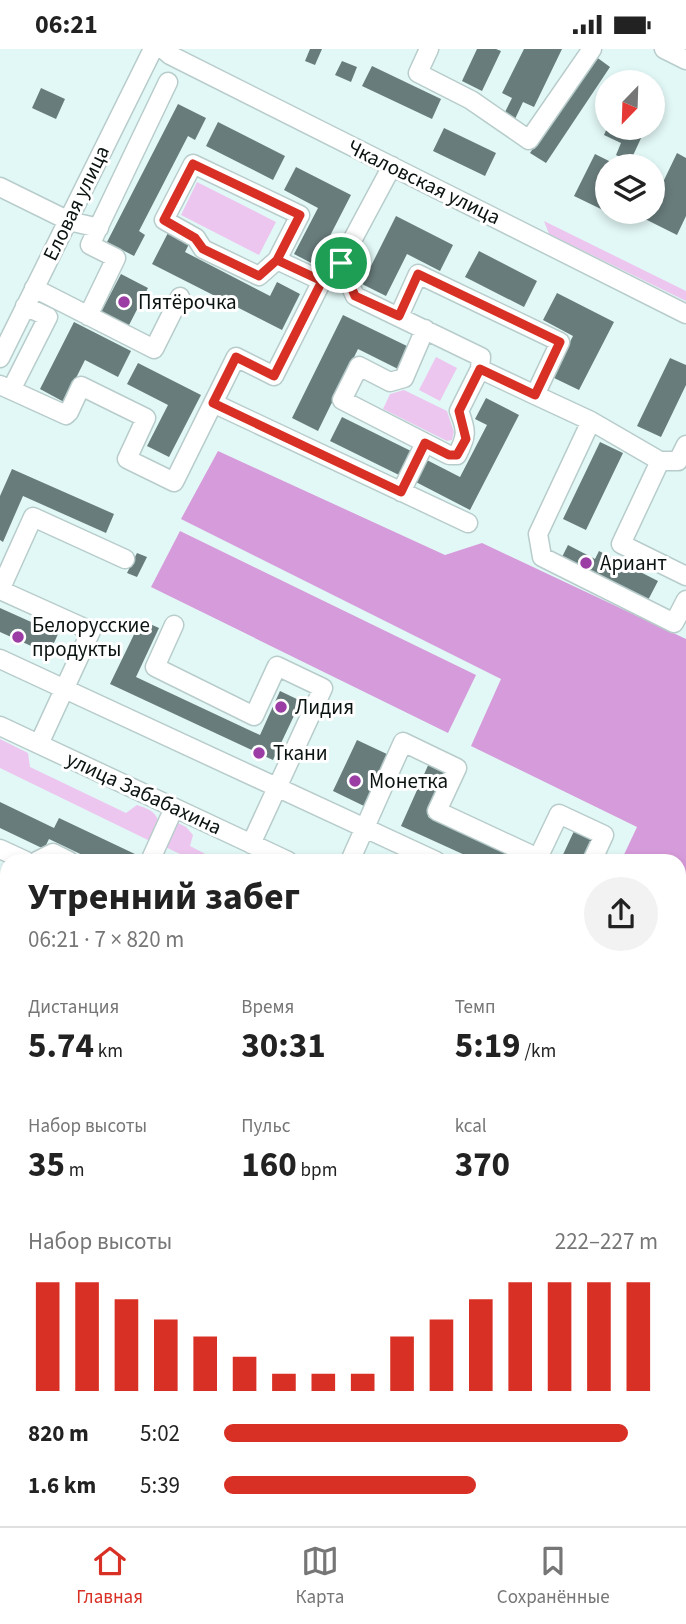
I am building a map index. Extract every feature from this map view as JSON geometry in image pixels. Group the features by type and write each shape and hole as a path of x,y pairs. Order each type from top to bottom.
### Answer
{"street":[{"name":"Еловая улица","path":"0,358 153,49"},
{"name":"Чкаловская улица","path":"163,49 170,55 686,314"},
{"path":"429,49 418,73 471,100 529,140 592,49"},
{"path":"664,49 686,60"},
{"path":"88,316 116,258 90,246 168,82"},
{"path":"193,164 300,215 277,260 259,276 203,249 195,238 164,220 193,164"},
{"path":"25,306 48,317 5,388 66,415 81,386 146,418 127,459 174,482 236,357 274,376 327,272 341,263 392,166"},
{"path":"0,187 69,221 99,228"},
{"path":"277,260 322,281"},
{"path":"341,263 355,296 399,316 481,356 480,369 459,411 466,439 457,455 449,455 342,400 359,366 390,382 404,379 425,329"},
{"path":"399,316 418,274 560,342 535,395"},
{"path":"34,288 154,349 180,297"},
{"path":"480,369 591,421 660,461 678,461 686,445"},
{"path":"213,403 468,523"},
{"path":"591,421 538,534 542,557 674,623 686,600"},
{"path":"401,492 425,443"},
{"path":"660,461 621,544 686,576"},
{"path":"39,744 91,631 0,590 33,517 125,559"},
{"path":"173,625 155,667 254,716 277,666 323,688 251,843"},
{"path":"0,659 421,854"},
{"name":"улица Забабахина","path":"0,726 274,854"},
{"path":"353,854 404,742 457,768 437,811 529,854"},
{"path":"153,854 174,808"},
{"path":"540,854 559,814 604,835 595,854"}],"shaded area":[{"path":"197,182 276,222 259,255 181,215"},
{"path":"544,221 686,291 686,301 549,234"},
{"path":"436,357 457,368 440,401 419,390"},
{"path":"404,390 447,411 454,432 452,440 447,441 383,409 390,394"},
{"path":"218,451 445,555 482,543 686,639 686,854 624,854 637,827 471,746 501,679 181,519"},
{"path":"180,531 476,675 448,733 151,587"},
{"path":"0,739 28,753 30,767 126,813 137,805 150,810 158,820 150,841 0,768"},
{"path":"178,823 186,827 193,835 190,846 205,854 180,854 161,845 171,825"}],"building":[{"path":"310,49 322,49 315,65 305,61"},
{"path":"477,49 501,51 482,91 462,81"},
{"path":"524,49 562,49 534,107 523,102 515,119 504,114 512,98 502,93"},
{"path":"595,56 610,67 608,70 595,70 595,90 546,163 530,153"},
{"path":"342,61 357,67 351,82 335,75"},
{"path":"372,66 441,99 432,119 362,86"},
{"path":"41,88 65,99 56,119 32,108"},
{"path":"178,104 206,118 195,140 188,136 139,231 145,235 134,256 107,242"},
{"path":"218,122 285,156 273,180 206,146"},
{"path":"444,128 496,153 485,176 433,151"},
{"path":"615,140 640,140 634,154 616,154 621,143"},
{"path":"677,153 686,158 686,216 677,235 655,224 665,224 665,178"},
{"path":"595,154 595,206 574,196"},
{"path":"296,167 351,195 315,265 294,254 318,208 284,190"},
{"path":"396,216 453,245 440,271 407,254 386,296 362,284"},
{"path":"170,229 191,240 185,252 270,296 277,282 300,294 282,330 152,264"},
{"path":"479,251 537,281 524,307 465,277"},
{"name":"Пятёрочка","path":"121,274 148,288 127,329 99,316"},
{"path":"557,293 614,322 579,390 552,377 573,336 543,320"},
{"path":"343,315 409,347 398,369 358,349 318,431 292,418"},
{"path":"74,322 131,351 118,377 85,360 64,402 40,389"},
{"path":"670,358 686,365 686,385 661,437 637,426"},
{"path":"138,363 201,395 169,457 147,446 168,405 127,384"},
{"path":"486,398 519,415 470,510 412,480 423,458 460,477 487,425 475,419"},
{"path":"342,417 411,451 399,475 330,441"},
{"path":"600,442 623,453 586,530 563,519"},
{"path":"12,469 114,514 106,533 23,496 3,542 0,540 0,496"},
{"path":"568,545 595,559 599,551 658,581 646,604 560,561"},
{"path":"137,553 147,557 137,577 127,573"},
{"path":"0,608 58,634 49,654 0,632"},
{"path":"141,620 159,628 136,677 260,735 280,691 301,701 273,760 110,684"},
{"path":"357,740 389,755 364,806 333,791"},
{"path":"430,761 450,770 428,817 510,854 463,854 401,826"},
{"path":"0,802 54,828 59,818 135,854 80,854 49,839 44,849 0,828"},
{"path":"575,829 595,838 588,854 563,854"}],"place":[{"name":"Пятёрочка","path":"124,302"},
{"name":"Ариант","path":"586,563"},
{"name":"Белорусские продукты","path":"18,637"},
{"name":"Лидия","path":"281,707"},
{"name":"Ткани","path":"259,753"},
{"name":"Монетка","path":"355,781"}],"route":[{"path":"341,263 327,272 322,281 277,260 259,276 203,249 195,238 164,220 193,164 300,215 277,260 322,281 274,376 236,357 213,403 401,492 425,443 449,455 457,455 466,439 459,411 480,369 535,395 560,342 418,274 399,316 355,296 341,263"}]}
